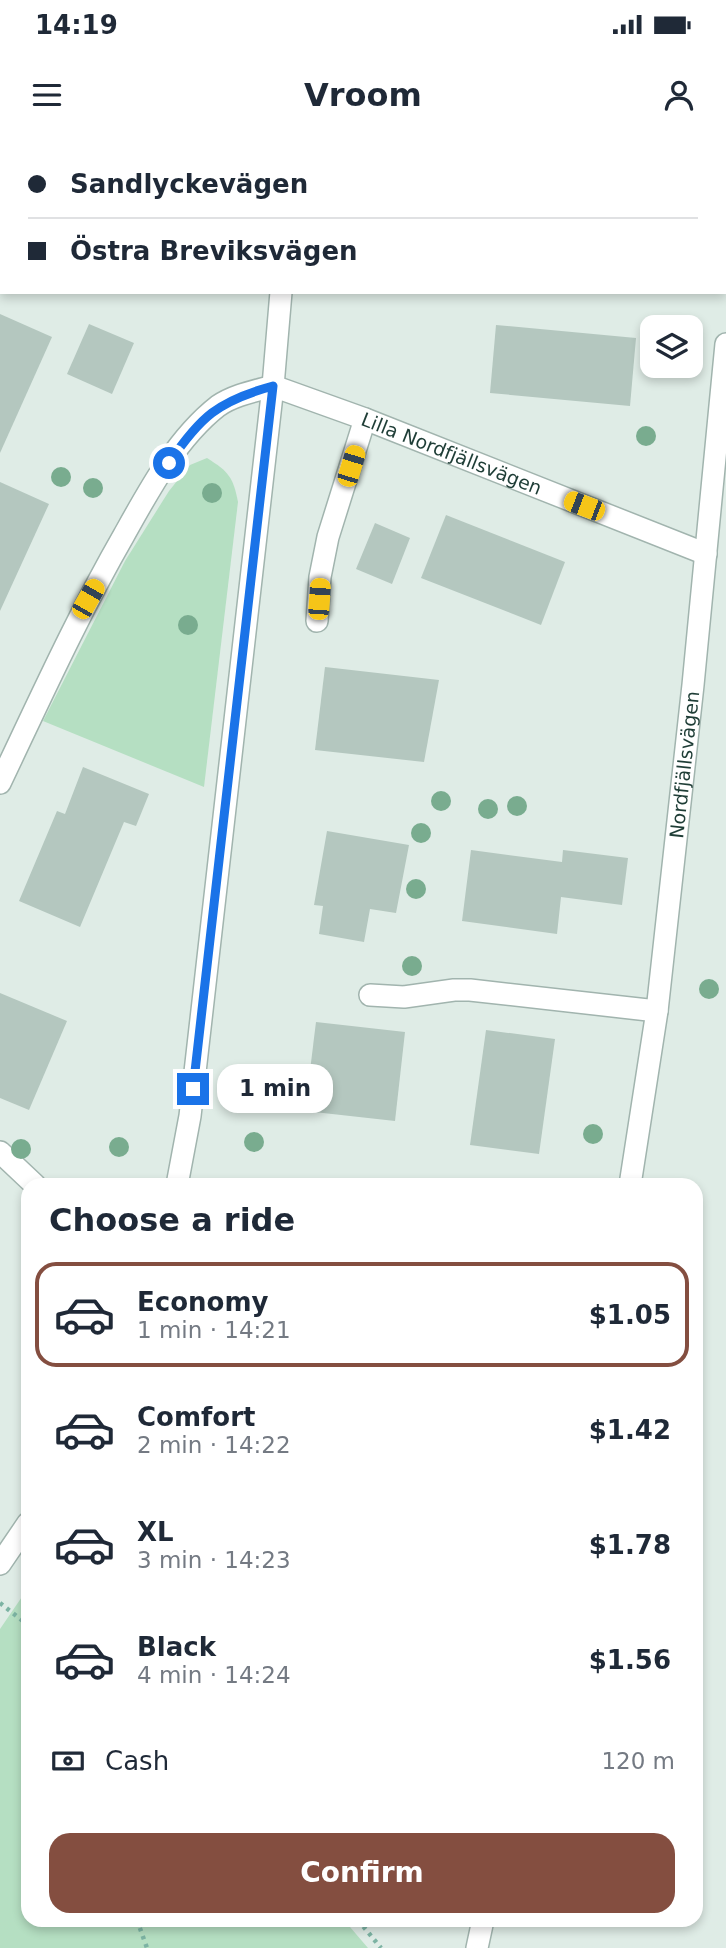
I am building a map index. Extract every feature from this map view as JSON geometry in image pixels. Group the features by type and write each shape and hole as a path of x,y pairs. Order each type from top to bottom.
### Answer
{"street":[{"path":"178,1178 190,1116 273,386 281,294"},
{"name":"Nordfjällsvägen","path":"631,1178 657,1011 726,344"},
{"path":"0,783 88,599 145,498 184,441 219,406 244,394 273,386"},
{"name":"Lilla Nordfjällsvägen","path":"273,386 365,419 706,554"},
{"path":"317,621 320,577 328,537 365,419"},
{"path":"370,995 404,997 470,989 657,1011"},
{"path":"0,1152 28,1178"},
{"path":"0,1564 21,1533"},
{"path":"477,1948 482,1927"}],"path":[{"path":"0,1603 21,1620"},
{"path":"140,1927 147,1948"},
{"path":"364,1927 381,1948"}],"green space":[{"path":"207,458 229,476 238,502 204,787 43,721 125,561 169,491 190,465"},
{"path":"21,1598 21,1927 350,1927 368,1948 0,1948 0,1629"}],"building":[{"path":"0,314 52,337 0,453"},
{"path":"89,324 134,343 112,394 67,374"},
{"path":"496,325 636,338 630,406 490,393"},
{"path":"0,482 49,504 0,611"},
{"path":"446,515 565,562 541,625 421,578"},
{"path":"375,523 410,538 392,584 356,569"},
{"path":"325,667 439,680 424,762 315,750"},
{"path":"83,767 149,794 136,826 124,822 80,927 19,901 57,811 65,814"},
{"path":"327,831 409,845 396,913 370,909 364,942 319,934 323,906 314,905"},
{"path":"471,850 562,862 563,850 628,858 622,905 561,897 557,934 462,921"},
{"path":"0,993 67,1021 29,1110 0,1098"},
{"path":"316,1022 405,1032 395,1121 305,1111"},
{"path":"486,1030 555,1039 539,1154 470,1145"}],"route":[{"path":"169,463 184,441 219,406 244,394 273,386 193,1089"}]}
